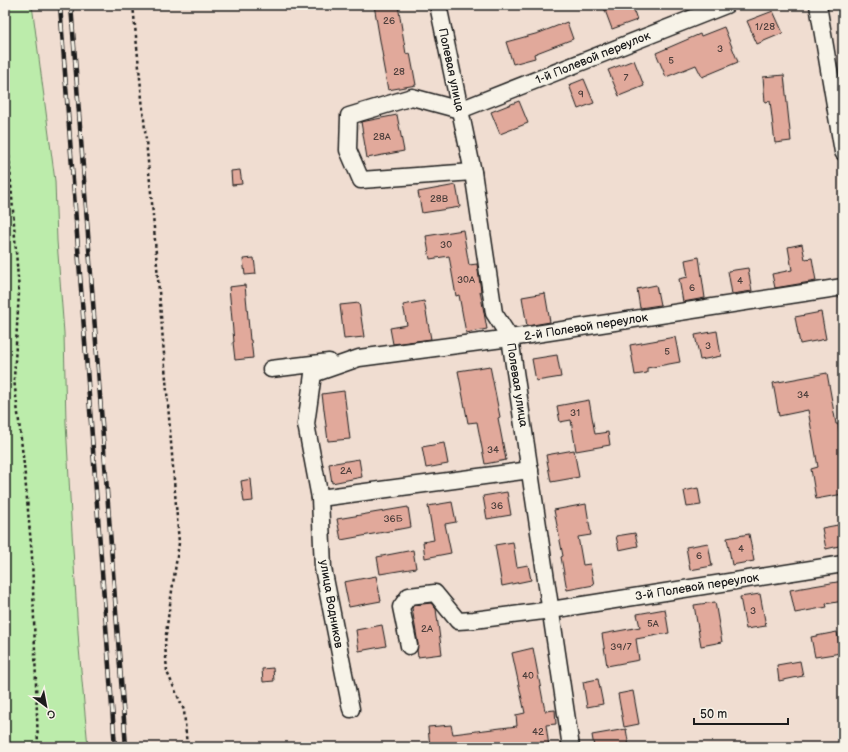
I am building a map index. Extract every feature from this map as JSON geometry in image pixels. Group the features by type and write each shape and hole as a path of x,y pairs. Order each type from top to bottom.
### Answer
{"street":[{"name":"Полевая улица","path":"438,5 473,172 494,313 510,338 571,747"},
{"name":"1-й Полевой переулок","path":"460,110 726,5"},
{"path":"818,5 843,152"},
{"path":"460,110 412,97 349,116 348,150 361,180 473,172"},
{"name":"2-й Полевой переулок","path":"320,498 306,424 313,374 359,358 510,338 843,288"},
{"path":"271,369 359,358"},
{"path":"320,498 530,470"},
{"name":"улица Водников","path":"320,498 322,568 350,709"},
{"name":"3-й Полевой переулок","path":"410,646 401,607 409,596 435,594 458,621 474,620 551,610 843,564"}],"path":[{"path":"133,5 152,203 179,543 165,643 167,672 184,710 187,747"},
{"path":"5,102 19,292 14,379 24,465 32,556 38,747"}],"green space":[{"path":"5,5 32,5 55,181 57,241 64,333 66,423 71,516 79,648 88,747 5,747"}],"building":[{"path":"374,5 398,5 406,54 410,53 416,85 388,90"},
{"path":"603,5 632,5 637,20 612,29"},
{"path":"773,11 783,33 757,44 747,21"},
{"path":"567,22 573,39 534,54 535,58 513,64 506,42 539,33"},
{"path":"724,27 738,62 702,77 696,65 666,77 656,53 700,34 701,36"},
{"path":"634,60 644,86 619,96 608,70"},
{"path":"784,75 791,141 775,143 770,101 765,102 763,77"},
{"path":"584,79 594,103 578,109 569,85"},
{"path":"519,101 528,123 500,134 491,112"},
{"path":"397,115 404,151 367,158 361,122"},
{"path":"240,170 242,184 232,185 231,171"},
{"path":"456,185 460,207 422,213 418,192"},
{"path":"463,230 469,265 477,264 487,329 466,333 459,295 456,296 449,256 430,259 426,236"},
{"path":"802,244 805,259 812,258 816,281 775,288 772,274 792,270 788,247"},
{"path":"699,257 705,298 683,302 679,279 688,277 685,260"},
{"path":"254,258 256,274 245,275 243,259"},
{"path":"748,268 752,291 732,294 728,271"},
{"path":"245,285 253,358 235,360 229,287"},
{"path":"656,285 660,305 640,308 637,289"},
{"path":"545,293 550,322 527,326 522,297"},
{"path":"424,301 431,339 393,344 390,328 407,325 403,305"},
{"path":"359,303 364,337 344,339 340,305"},
{"path":"821,312 826,339 800,344 795,317"},
{"path":"717,331 721,356 700,360 695,335"},
{"path":"675,337 680,362 647,368 647,373 635,375 630,345"},
{"path":"557,355 561,377 536,381 532,359"},
{"path":"490,366 500,417 498,418 506,460 485,464 477,422 468,423 458,371"},
{"path":"827,373 836,424 838,424 843,450 843,494 816,499 811,469 818,467 808,410 779,416 773,383"},
{"path":"344,391 350,439 328,441 322,394"},
{"path":"589,400 595,434 608,432 610,445 576,451 571,420 560,422 557,406"},
{"path":"444,443 448,464 426,468 422,447"},
{"path":"574,450 579,477 551,482 546,455"},
{"path":"359,459 362,477 332,483 329,464"},
{"path":"251,479 253,501 244,502 241,481"},
{"path":"698,488 701,505 687,507 684,491"},
{"path":"507,492 511,515 487,519 483,496"},
{"path":"452,502 456,522 445,524 451,553 425,558 423,542 434,540 428,506"},
{"path":"586,504 591,535 578,537 583,565 590,564 594,585 567,590 561,557 563,556 554,510"},
{"path":"408,507 411,527 341,540 337,519"},
{"path":"843,524 843,545 826,549 822,528"},
{"path":"635,533 638,546 619,550 616,536"},
{"path":"749,534 754,561 732,565 727,538"},
{"path":"513,542 517,567 528,565 531,580 502,586 495,545"},
{"path":"708,543 712,566 690,570 686,547"},
{"path":"413,550 416,568 380,574 377,557"},
{"path":"376,576 381,601 349,607 344,582"},
{"path":"843,581 843,601 826,604 827,607 795,613 790,590"},
{"path":"760,594 766,626 746,629 740,597"},
{"path":"715,602 722,642 701,646 694,605"},
{"path":"431,603 436,609 442,654 418,657 418,644 412,608 414,605"},
{"path":"665,609 669,633 636,639 639,660 607,666 602,634 640,627 637,614"},
{"path":"382,625 386,646 359,651 356,630"},
{"path":"837,632 841,653 815,657 811,637"},
{"path":"533,648 545,711 555,710 556,724 546,725 549,747 430,747 428,727 451,725 453,734 517,726 516,715 525,713 512,653"},
{"path":"800,661 803,676 779,681 777,665"},
{"path":"273,668 274,681 263,682 262,669"},
{"path":"598,679 603,704 587,707 583,682"},
{"path":"633,691 639,724 624,727 618,694"},
{"path":"626,729 629,747 594,747 592,735"}],"railway":[{"path":"60,5 115,747"},
{"path":"71,5 126,747"}]}
